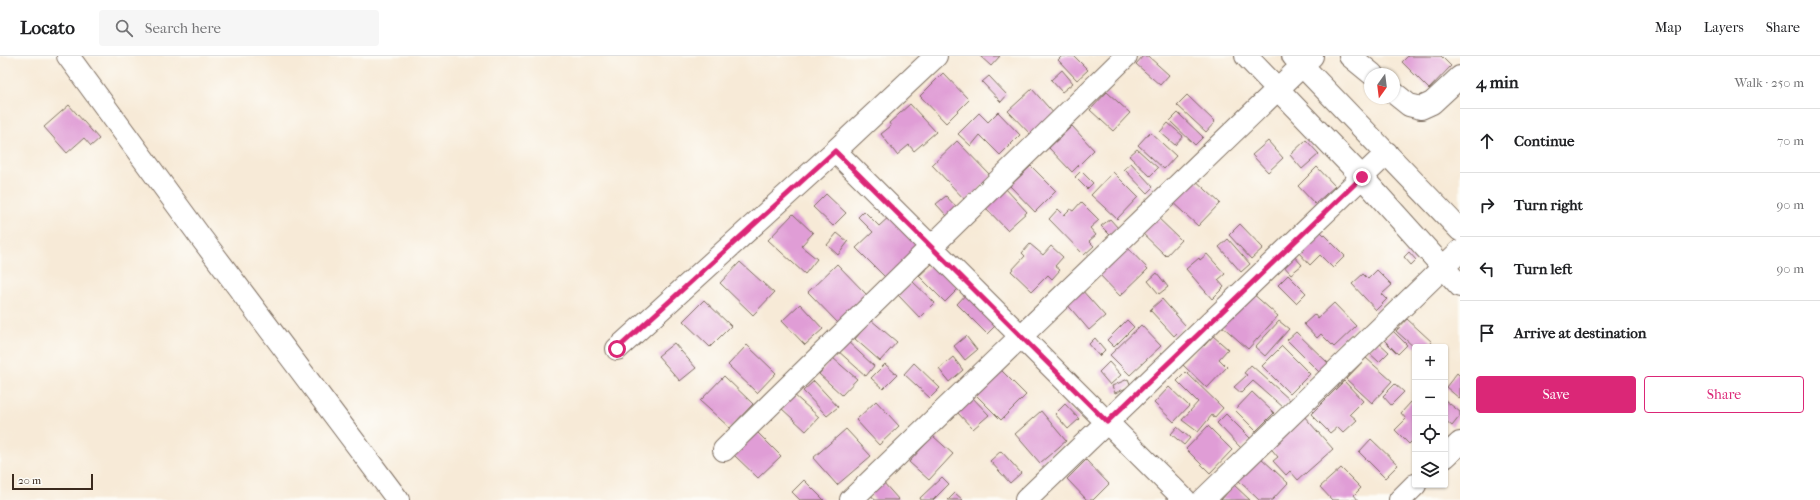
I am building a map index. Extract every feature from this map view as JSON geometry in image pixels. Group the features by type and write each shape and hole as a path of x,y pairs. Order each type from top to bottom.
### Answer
{"street":[{"path":"68,56 211,252 398,500"},
{"path":"617,349 835,151 936,56"},
{"path":"724,450 1126,56"},
{"path":"1246,56 1362,177 1460,286"},
{"path":"1350,56 1365,68"},
{"path":"851,500 1278,90 1302,59 1387,153 1460,230"},
{"path":"1400,97 1409,105 1421,108 1432,103 1460,77"},
{"path":"835,151 1185,500"},
{"path":"1026,500 1387,153"},
{"path":"1203,500 1460,251"},
{"path":"1448,454 1460,443"},
{"path":"1400,500 1412,488"}],"building":[{"path":"980,56 1000,56 991,66"},
{"path":"1062,56 1074,56 1088,70 1077,80 1058,60"},
{"path":"1143,56 1148,56 1169,75 1160,85 1136,64"},
{"path":"1408,56 1441,56 1451,66 1429,89 1402,62"},
{"path":"1062,70 1073,83 1062,92 1051,80"},
{"path":"943,73 969,100 946,123 920,96"},
{"path":"989,76 1007,95 1001,102 982,82"},
{"path":"1032,89 1056,116 1033,137 1008,111"},
{"path":"1107,92 1130,113 1113,131 1090,110"},
{"path":"1187,95 1215,122 1206,132 1177,105"},
{"path":"910,104 936,132 914,151 909,145 897,155 881,134 891,126 889,123"},
{"path":"69,105 99,139 91,146 84,138 67,153 44,127"},
{"path":"998,112 1020,135 1000,155 980,135 971,146 958,134 979,113 988,122"},
{"path":"1178,113 1203,137 1195,145 1170,121"},
{"path":"1168,123 1183,136 1175,145 1160,132"},
{"path":"1072,126 1094,150 1072,172 1049,148"},
{"path":"1150,132 1176,156 1164,169 1138,145"},
{"path":"1306,140 1319,154 1302,169 1290,155"},
{"path":"957,141 992,177 966,201 932,165"},
{"path":"1268,141 1283,158 1268,172 1252,155"},
{"path":"1137,149 1158,168 1150,176 1129,156"},
{"path":"1131,163 1153,187 1147,193 1124,169"},
{"path":"1031,166 1056,191 1035,212 1010,186"},
{"path":"1317,167 1335,186 1315,204 1298,186"},
{"path":"1081,171 1093,183 1087,189 1075,177"},
{"path":"1113,172 1138,197 1117,219 1091,195"},
{"path":"1192,177 1220,203 1198,226 1170,200"},
{"path":"1005,188 1027,212 1007,230 985,207"},
{"path":"826,194 846,213 833,226 813,207"},
{"path":"946,196 957,208 947,216 936,204"},
{"path":"1081,202 1099,220 1090,228 1096,235 1089,241 1094,246 1084,255 1049,219 1058,209 1064,215 1070,209 1073,211"},
{"path":"864,211 879,226 891,215 921,245 887,279 856,248 873,232 858,217"},
{"path":"1153,213 1181,240 1166,256 1138,229"},
{"path":"793,214 813,233 801,246 817,259 805,274 768,240"},
{"path":"1110,219 1118,228 1110,235 1101,226"},
{"path":"1240,224 1263,248 1251,259 1229,235"},
{"path":"1321,232 1345,256 1333,268 1320,255 1310,265 1299,253"},
{"path":"837,233 848,242 838,255 827,245"},
{"path":"1228,239 1250,264 1241,272 1219,247"},
{"path":"1030,244 1043,255 1051,246 1063,257 1055,266 1060,270 1052,279 1048,275 1032,291 1011,271 1025,256 1022,253"},
{"path":"1126,246 1148,269 1120,296 1098,273"},
{"path":"1409,252 1416,260 1411,265 1404,257"},
{"path":"1207,254 1225,274 1218,280 1224,287 1212,299 1186,269 1199,258 1200,260"},
{"path":"1293,255 1302,265 1291,274 1282,264"},
{"path":"740,262 774,293 753,315 720,283"},
{"path":"933,263 959,288 945,302 919,276"},
{"path":"837,264 867,295 838,323 808,292"},
{"path":"1377,270 1392,285 1382,294 1387,299 1376,310 1352,284 1363,274 1368,279"},
{"path":"1157,273 1168,287 1159,294 1148,281"},
{"path":"1288,275 1306,293 1296,303 1278,285"},
{"path":"912,281 935,303 920,318 898,295"},
{"path":"1081,289 1105,316 1089,330 1066,303"},
{"path":"969,291 1000,321 987,334 957,304"},
{"path":"1251,292 1278,316 1248,349 1221,325"},
{"path":"1162,299 1185,325 1174,336 1150,310"},
{"path":"704,300 731,326 710,347 683,321"},
{"path":"1334,303 1356,326 1334,347 1321,334 1317,338 1304,324 1315,314 1318,318"},
{"path":"800,304 823,329 805,345 782,321"},
{"path":"1407,319 1432,342 1430,344 1412,344 1412,345 1396,331"},
{"path":"871,320 897,342 880,361 855,339"},
{"path":"1127,320 1134,327 1114,347 1107,340"},
{"path":"1279,321 1289,329 1265,356 1255,347"},
{"path":"1141,325 1161,346 1130,375 1110,355"},
{"path":"1393,331 1407,345 1398,354 1384,340"},
{"path":"1296,332 1329,364 1320,373 1287,340"},
{"path":"966,336 977,350 965,360 954,346"},
{"path":"1213,336 1228,349 1219,359 1227,367 1207,388 1183,365 1202,344 1204,346"},
{"path":"1095,338 1105,350 1099,356 1089,344"},
{"path":"846,340 874,366 866,376 837,350"},
{"path":"1377,341 1389,352 1379,362 1367,351"},
{"path":"674,343 696,368 680,381 658,356"},
{"path":"747,345 776,373 757,393 728,365"},
{"path":"1282,346 1310,374 1290,394 1262,366"},
{"path":"953,357 963,370 949,382 939,369"},
{"path":"833,358 857,379 842,395 819,374"},
{"path":"1366,358 1392,381 1372,403 1346,379"},
{"path":"1109,362 1121,375 1110,385 1099,372"},
{"path":"914,363 940,388 930,398 904,374"},
{"path":"885,364 897,375 883,389 871,378"},
{"path":"1251,365 1290,400 1283,407 1253,381 1241,393 1234,387 1247,375 1244,373"},
{"path":"1000,369 1026,395 1001,420 975,394"},
{"path":"1186,372 1223,408 1214,418 1212,415 1198,432 1182,420 1198,402 1177,381"},
{"path":"1457,373 1460,376 1460,399 1448,389 1448,384"},
{"path":"724,376 753,404 730,428 700,401"},
{"path":"1128,379 1131,386 1115,393 1112,386"},
{"path":"814,381 838,407 827,416 803,391"},
{"path":"1344,381 1363,401 1350,414 1357,420 1343,433 1337,427 1330,433 1311,414"},
{"path":"1395,384 1404,392 1391,405 1383,396"},
{"path":"1169,387 1189,406 1174,422 1154,403"},
{"path":"1252,392 1274,413 1256,431 1235,410"},
{"path":"793,394 819,417 806,431 781,408"},
{"path":"971,396 989,415 973,429 956,411"},
{"path":"876,401 899,426 879,445 856,420"},
{"path":"1411,402 1412,403 1412,441 1409,444 1395,430 1406,419 1401,413"},
{"path":"1448,402 1460,412 1460,416 1452,426 1448,423"},
{"path":"1065,404 1079,419 1068,429 1055,414"},
{"path":"1041,411 1066,441 1040,463 1015,434"},
{"path":"1226,414 1251,439 1241,448 1217,423"},
{"path":"1303,415 1333,449 1298,480 1290,471 1286,475 1273,461 1278,457 1268,445"},
{"path":"1208,426 1232,450 1210,473 1186,449"},
{"path":"1177,427 1190,438 1184,445 1171,434"},
{"path":"846,429 871,456 837,485 813,458"},
{"path":"757,432 781,456 758,478 734,455"},
{"path":"933,436 953,454 929,480 909,462"},
{"path":"1371,439 1398,465 1385,478 1359,452"},
{"path":"1001,451 1021,473 1010,483 990,461"},
{"path":"1260,457 1288,483 1272,500 1259,500 1238,480"},
{"path":"1086,460 1109,484 1093,500 1087,500 1067,479"},
{"path":"1341,468 1361,488 1354,495 1358,500 1332,500 1320,487"},
{"path":"942,477 949,484 933,500 921,500 920,498"},
{"path":"804,480 824,500 800,500 792,492"},
{"path":"883,482 899,500 875,500 870,494"},
{"path":"1234,485 1250,500 1221,500"},
{"path":"955,493 963,500 948,500"}],"route":[{"path":"617,349 835,151 1107,422 1362,177"}]}
